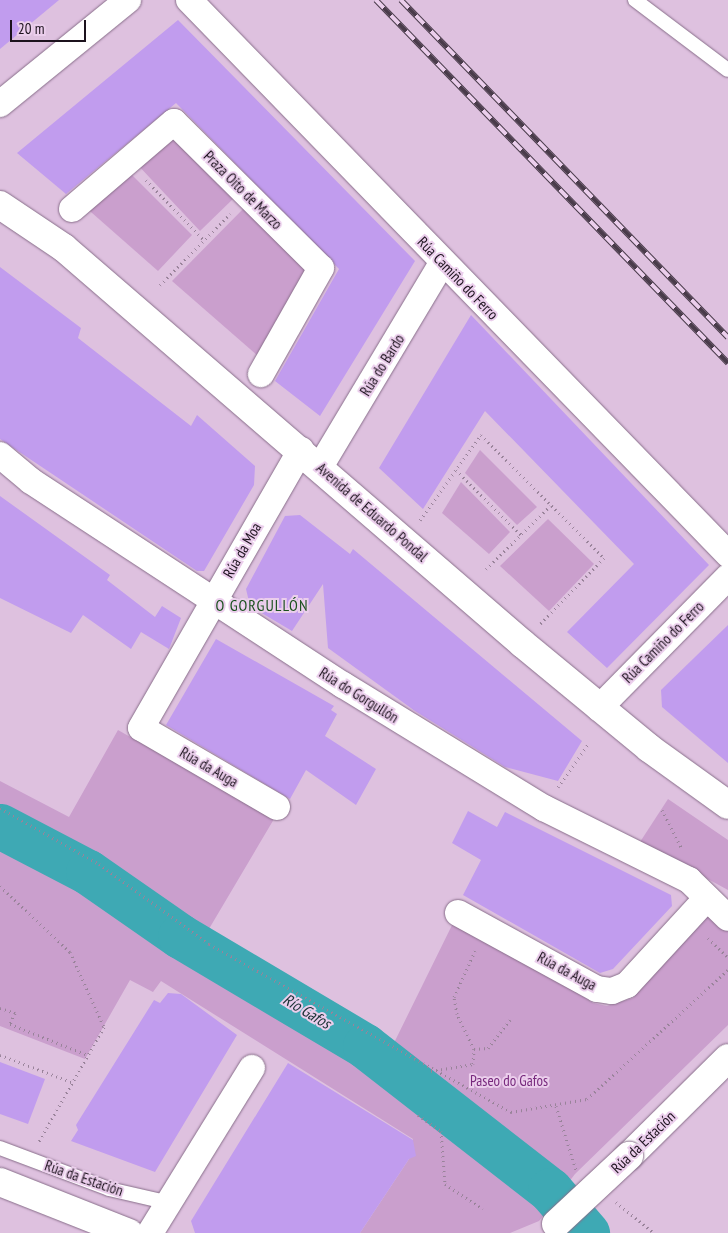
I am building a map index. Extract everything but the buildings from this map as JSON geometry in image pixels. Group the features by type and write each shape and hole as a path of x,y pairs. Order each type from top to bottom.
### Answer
{"main road":[{"name":"Avenida de Eduardo Pondal","path":"0,186 10,209 310,458 599,708 728,805"},
{"name":"Rúa da Estación","path":"550,1230 629,1156 728,1058"},
{"path":"0,1182 129,1233"}],"street":[{"path":"0,104 128,0"},
{"name":"Rúa Camiño do Ferro","path":"189,0 728,554"},
{"name":"Praza Oito de Marzo","path":"72,209 174,122 321,268 262,374"},
{"name":"Rúa do Bardo","path":"310,458 442,262"},
{"name":"Rúa do Gorgullón","path":"0,454 31,481 212,601 544,808 689,880 728,918"},
{"name":"Rúa da Moa","path":"140,728 212,601 310,458"},
{"name":"Rúa Camiño do Ferro","path":"599,708 728,577"},
{"name":"Rúa da Auga","path":"140,728 277,807"},
{"name":"Rúa da Auga","path":"458,913 597,989 612,990 627,985 707,898"},
{"path":"150,1233 252,1068"}],"lane":[{"path":"635,0 728,70"},
{"name":"Rúa da Estación","path":"0,1148 109,1189 170,1203"}],"path":[{"path":"128,162 204,240"},
{"path":"160,285 248,195"},
{"path":"418,523 481,435 604,558 535,629"},
{"path":"456,470 520,535"},
{"path":"486,569 550,506"},
{"path":"544,808 589,742"},
{"path":"0,808 99,864 209,944 430,1072 511,1112 556,1106 588,1099 728,970"},
{"path":"662,810 682,849"},
{"path":"0,886 70,952 104,1027 74,1083 29,1159"},
{"path":"430,1072 473,1064 474,1049 457,1014 454,997 462,974 488,929"},
{"path":"0,1008 15,1013 10,1024 88,1055"},
{"path":"474,1049 488,1048 510,1020"},
{"path":"0,1054 74,1083"},
{"path":"556,1106 571,1166"},
{"path":"418,1115 441,1131 445,1184 483,1209"}],"green space":[{"path":"170,131 236,196 200,231 135,162"},
{"path":"125,168 192,235 158,271 83,205"},
{"path":"245,207 307,268 258,356 172,281"},
{"path":"480,450 537,507 517,525 465,473"},
{"path":"461,482 510,532 489,554 442,513"},
{"path":"548,519 594,564 549,611 500,566"},
{"name":"Paseo do Gafos","path":"118,730 274,819 203,939 391,1049 458,913 593,1003 607,1006 633,998 708,914 728,926 728,1025 575,1174 539,1221 510,1233 360,1233 409,1159 413,1139 161,981 153,992 130,980 85,1059 0,1026 0,781 69,817"},
{"path":"668,799 728,840 728,890 640,842"}],"waterway":[{"name":"Río Gafos","path":"0,826 88,872 180,936 365,1046 550,1190 587,1233"}],"railway":[{"path":"376,0 728,363"},
{"path":"401,0 728,338"}],"district":[{"name":"O GORGULLÓN","path":"262,605"}]}
